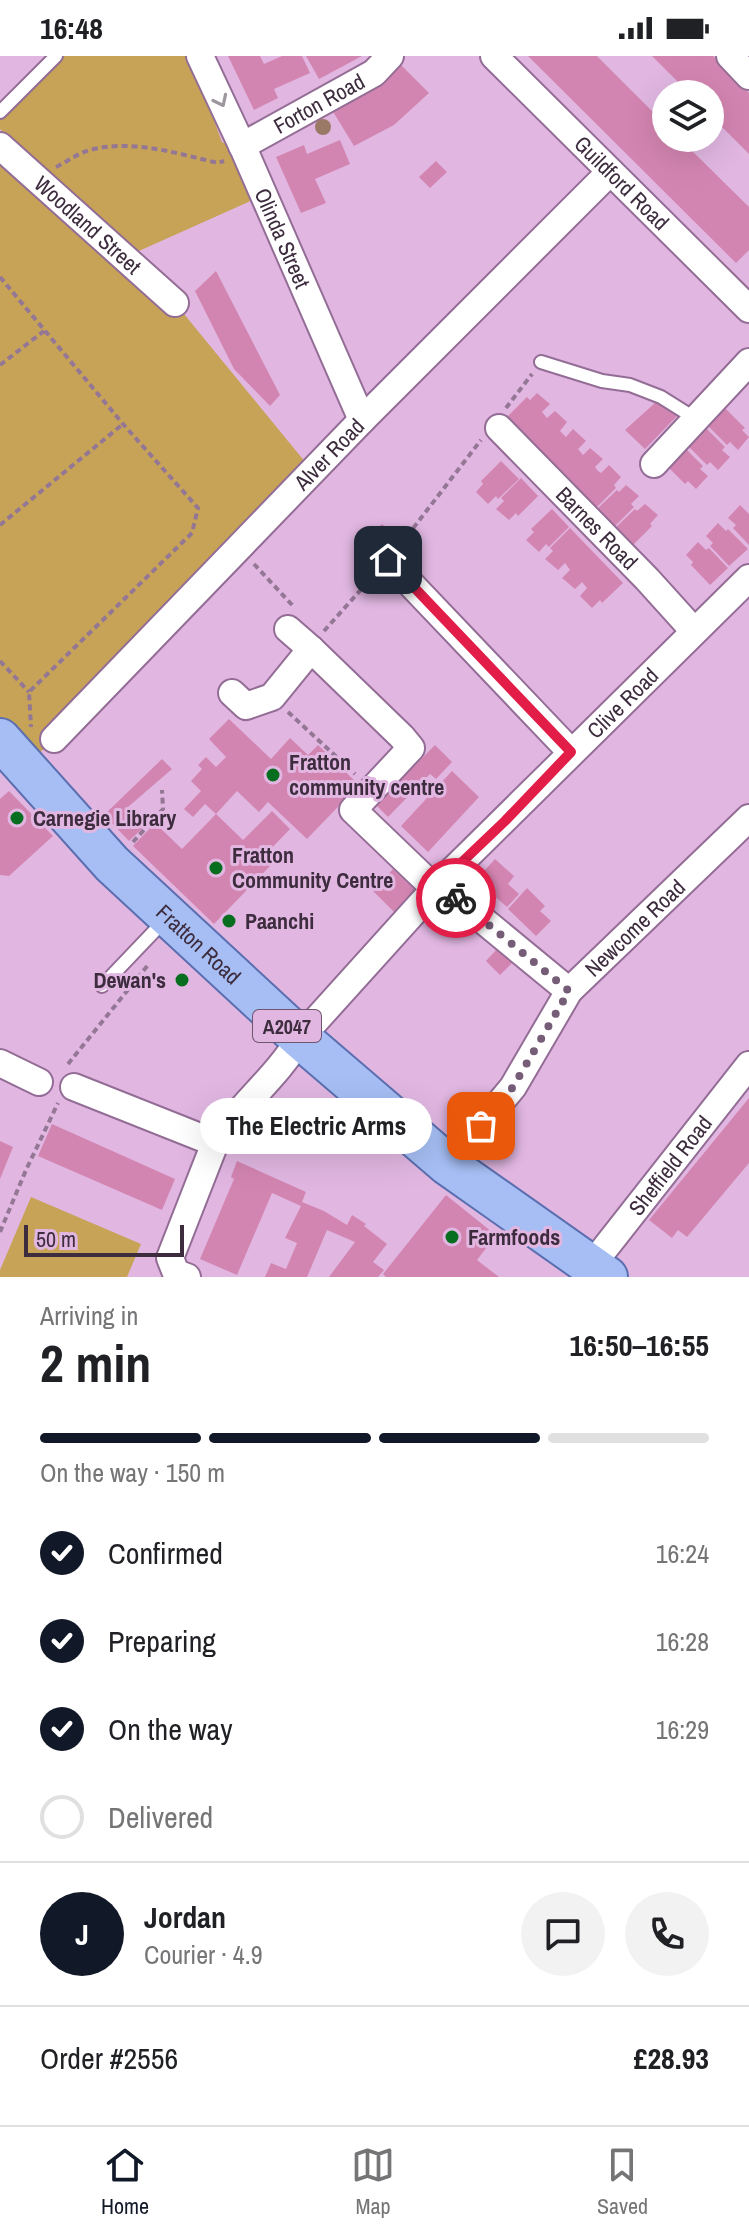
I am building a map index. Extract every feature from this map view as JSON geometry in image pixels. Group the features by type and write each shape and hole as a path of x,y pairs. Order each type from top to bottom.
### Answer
{"main road":[{"name":"Fratton Road","path":"28,738 112,864 300,1038 448,1165 599,1272"}],"street":[{"name":"Olinda Street","path":"200,56 362,420"},
{"name":"Forton Road","path":"244,149 374,73 390,56"},
{"name":"Guildford Road","path":"494,56 749,309"},
{"path":"730,56 749,76"},
{"name":"Woodland Street","path":"0,146 175,303"},
{"name":"Alver Road","path":"28,738 240,548 362,420 610,172"},
{"path":"654,464 749,362"},
{"name":"Barnes Road","path":"494,426 647,579 694,631"},
{"path":"388,560 571,752"},
{"name":"Clive Road","path":"181,1275 170,1258 215,1143 225,1127 290,1055 300,1038 439,884 749,578"},
{"path":"294,622 311,649 411,748 353,810 425,879 439,884 569,991"},
{"path":"232,693 246,706 272,697 311,649"},
{"name":"Newcome Road","path":"448,1165 513,1087 569,991 749,818"},
{"path":"0,1063 215,1143"},
{"name":"Sheffield Road","path":"599,1272 749,1065"}],"lane":[{"path":"0,112 56,56"},
{"path":"541,362 602,381 630,385 661,397 696,419"},
{"path":"102,986 169,916"}],"path":[{"path":"38,180 87,151 122,144 218,163 244,149"},
{"path":"0,277 198,508 192,533 29,692"},
{"path":"0,288 6,283"},
{"path":"0,365 44,331"},
{"path":"311,649 388,560 541,362"},
{"path":"0,525 123,424"},
{"path":"240,548 294,622"},
{"path":"0,661 29,692 28,738"},
{"path":"272,697 372,790"},
{"path":"112,864 163,809 162,790"},
{"path":"0,1232 58,1086 150,962"}],"shaded area":[{"path":"56,56 190,56 222,142 245,152 255,199 130,255 0,129 0,112"},
{"path":"0,146 175,303 306,463 27,767 0,736"},
{"path":"31,1197 141,1244 127,1277 0,1277 0,1270"}],"building":[{"path":"228,56 260,56 264,64 282,56 302,56 310,73 274,89 278,98 254,110"},
{"path":"306,56 362,56 319,79"},
{"path":"528,56 597,56 652,111 652,152 693,152 749,207 749,250 736,263"},
{"path":"652,56 713,56 749,93 749,154 724,129 724,80 676,80"},
{"path":"401,65 429,93 394,125 354,146 332,110 372,89"},
{"path":"340,140 350,164 315,179 326,203 301,213 276,157 304,145 307,154"},
{"path":"436,161 447,172 430,188 419,177"},
{"path":"216,271 280,395 270,406 234,369 195,291"},
{"path":"537,393 550,404 542,412 547,418 555,411 567,422 560,431 566,437 573,429 586,441 578,449 583,455 590,448 603,459 595,467 598,471 601,473 609,465 621,477 614,485 616,488 596,508 507,417 527,397 530,400"},
{"path":"656,402 677,416 645,449 625,430"},
{"path":"725,408 745,428 742,430 749,437 738,450 730,442 727,445 707,425"},
{"path":"705,427 725,447 722,450 730,457 718,470 710,462 707,465 687,445"},
{"path":"683,446 703,466 700,469 708,476 696,489 688,481 685,484 665,464"},
{"path":"501,461 519,479 488,504 476,492 483,484 481,481"},
{"path":"521,478 538,496 518,516 516,513 509,520 496,509 504,501 501,498"},
{"path":"626,485 639,496 631,504 634,507 614,527 597,509"},
{"path":"645,504 658,515 650,524 652,526 632,546 615,528"},
{"path":"740,505 749,514 749,545 728,518"},
{"path":"552,509 569,527 549,547 546,544 539,552 526,540 534,532 531,529"},
{"path":"718,523 748,549 729,566 710,546 713,543 706,536"},
{"path":"382,524 398,539 371,567 355,551"},
{"path":"570,528 623,583 592,608 580,596 587,588 582,582 575,589 562,578 570,570 565,563 558,570 545,559 553,551 550,548"},
{"path":"698,542 706,550 709,548 728,568 710,585 686,555"},
{"name":"Fratton community centre","path":"229,719 271,759 290,738 308,755 318,745 359,785 307,839 268,802 259,812 237,791 216,814 205,804 193,817 184,809 201,791 191,781 202,769 198,765 206,757 216,767 226,757 209,739"},
{"path":"435,745 452,762 436,779 430,774 388,817 376,805"},
{"path":"162,759 172,769 128,807 146,825 129,841 104,815"},
{"path":"452,771 479,797 428,852 401,826"},
{"name":"Carnegie Library","path":"9,791 53,836 9,876 0,875 0,799"},
{"name":"Fratton Community Centre","path":"272,811 290,829 264,856 272,864 214,924 133,846 155,823 182,849 216,814 243,840"},
{"path":"495,859 514,876 508,884 519,894 507,907 476,880"},
{"path":"393,869 417,892 396,914 373,891"},
{"path":"527,888 545,906 540,911 551,921 536,936 508,909"},
{"path":"497,949 512,963 500,975 486,961"},
{"path":"749,1098 749,1163 687,1237 678,1230 672,1238 649,1220"},
{"path":"52,1124 175,1179 162,1210 38,1156"},
{"path":"0,1141 13,1147 0,1179"},
{"path":"237,1161 306,1192 302,1202 347,1225 352,1215 366,1224 364,1226 387,1244 373,1262 384,1270 378,1277 329,1277 355,1242 327,1230 307,1277 265,1277 271,1263 286,1269 297,1243 285,1238 301,1206 272,1193 237,1275 200,1259 234,1179 231,1177"},
{"name":"Farmfoods","path":"446,1195 492,1232 490,1243 477,1260 499,1277 386,1277 383,1274"}],"way so far":[{"path":"456,898 569,991 513,1087 481,1126"}],"place":[{"name":"Fratton community centre","path":"273,775"},
{"name":"Carnegie Library","path":"17,818"},
{"name":"Fratton Community Centre","path":"216,868"},
{"name":"Paanchi","path":"229,921"},
{"name":"Dewan's","path":"182,980"},
{"name":"The Electric Arms","path":"481,1126"},
{"name":"Farmfoods","path":"452,1237"}],"route":[{"path":"388,560 571,752 439,884 456,898"}]}
